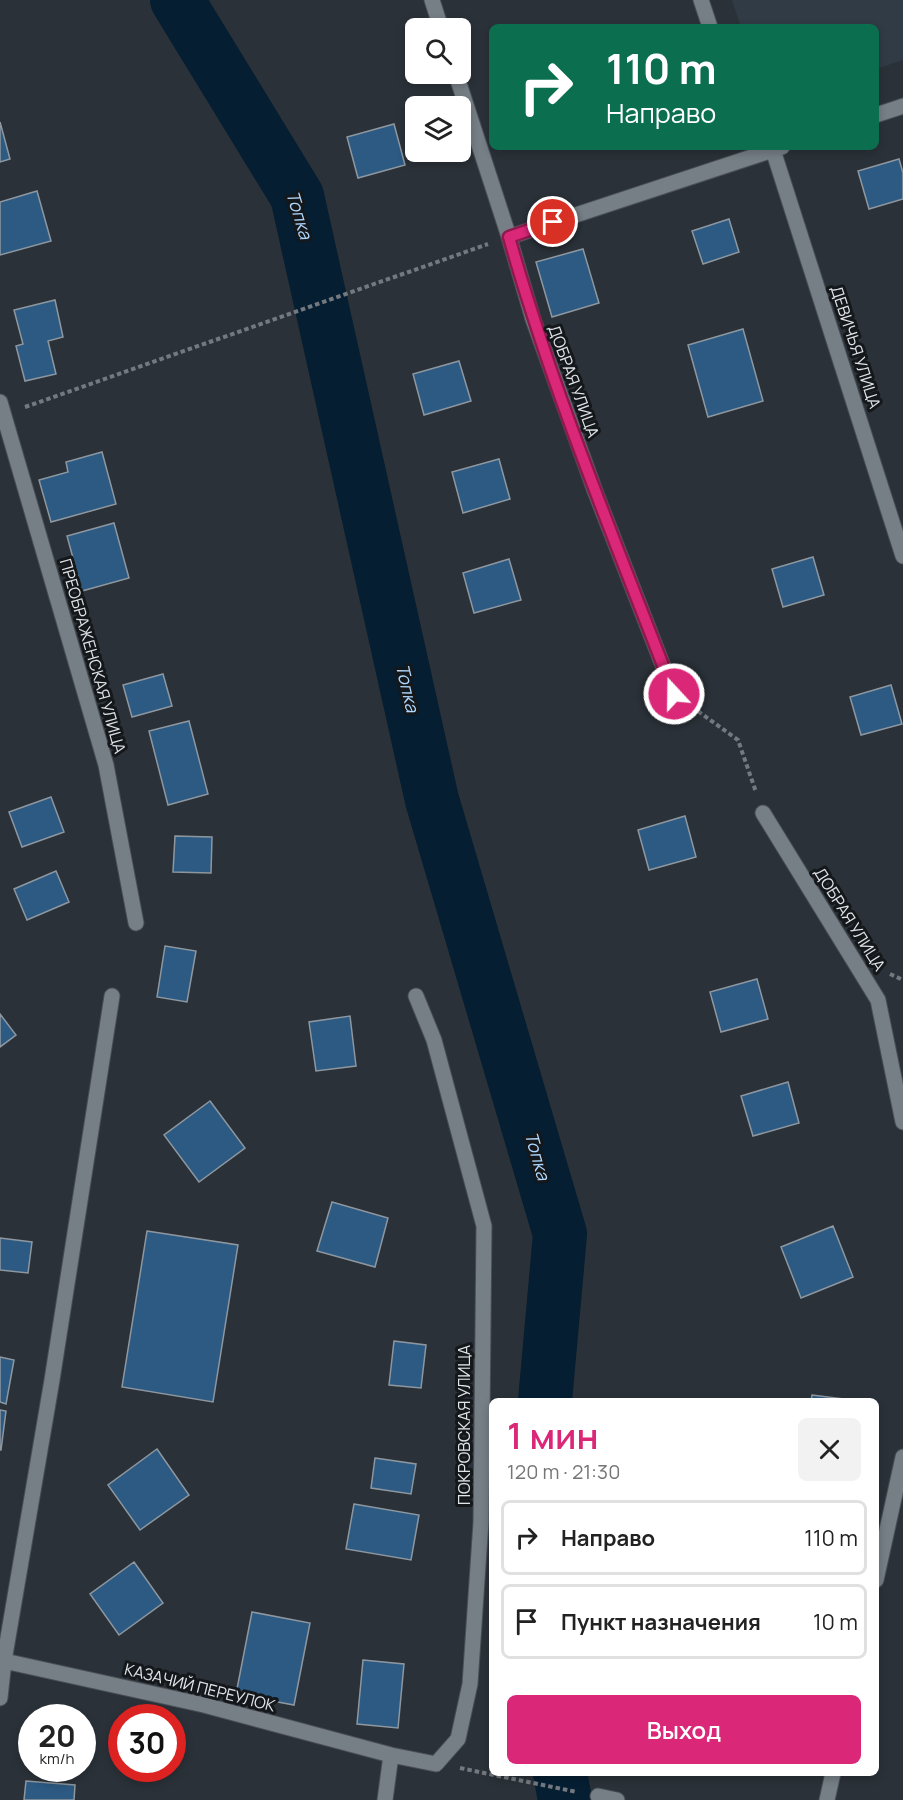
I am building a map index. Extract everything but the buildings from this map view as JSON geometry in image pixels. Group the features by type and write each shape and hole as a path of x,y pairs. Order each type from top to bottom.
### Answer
{"street":[{"path":"432,0 438,18"},
{"path":"701,0 709,24"},
{"name":"ДОБРАЯ УЛИЦА","path":"459,84 509,237 532,320 674,694"},
{"path":"879,114 903,106"},
{"name":"ДЕВИЧЬЯ УЛИЦА","path":"779,150 903,556"},
{"path":"509,237 753,152"},
{"name":"ПРЕОБРАЖЕНСКАЯ УЛИЦА","path":"1,411 106,765 136,923"},
{"name":"ДОБРАЯ УЛИЦА","path":"763,813 878,1000 903,1122"},
{"path":"0,1698 2,1660 52,1380 112,996"},
{"name":"ПОКРОВСКАЯ УЛИЦА","path":"416,996 434,1040 484,1226 481,1522 470,1684 458,1739 436,1764"},
{"path":"879,1566 903,1457"},
{"name":"КАЗАЧИЙ ПЕРЕУЛОК","path":"2,1660 204,1705 391,1755"},
{"path":"385,1800 391,1755 436,1764"},
{"path":"827,1800 832,1776"},
{"path":"598,1796 617,1800"}],"path":[{"path":"1,411 509,237"},
{"path":"674,694 738,740 763,813"},
{"path":"436,1764 489,1774"},
{"path":"497,1776 598,1796"}],"shaded area":[{"path":"732,0 903,0 903,60 879,68 879,24 740,24"}],"waterway":[{"name":"Топка","path":"177,0 297,196 432,800 560,1234 545,1398"},
{"name":"Топка","path":"561,1776 565,1800"}],"route":[{"path":"553,222 509,237 532,320 674,694"}]}
